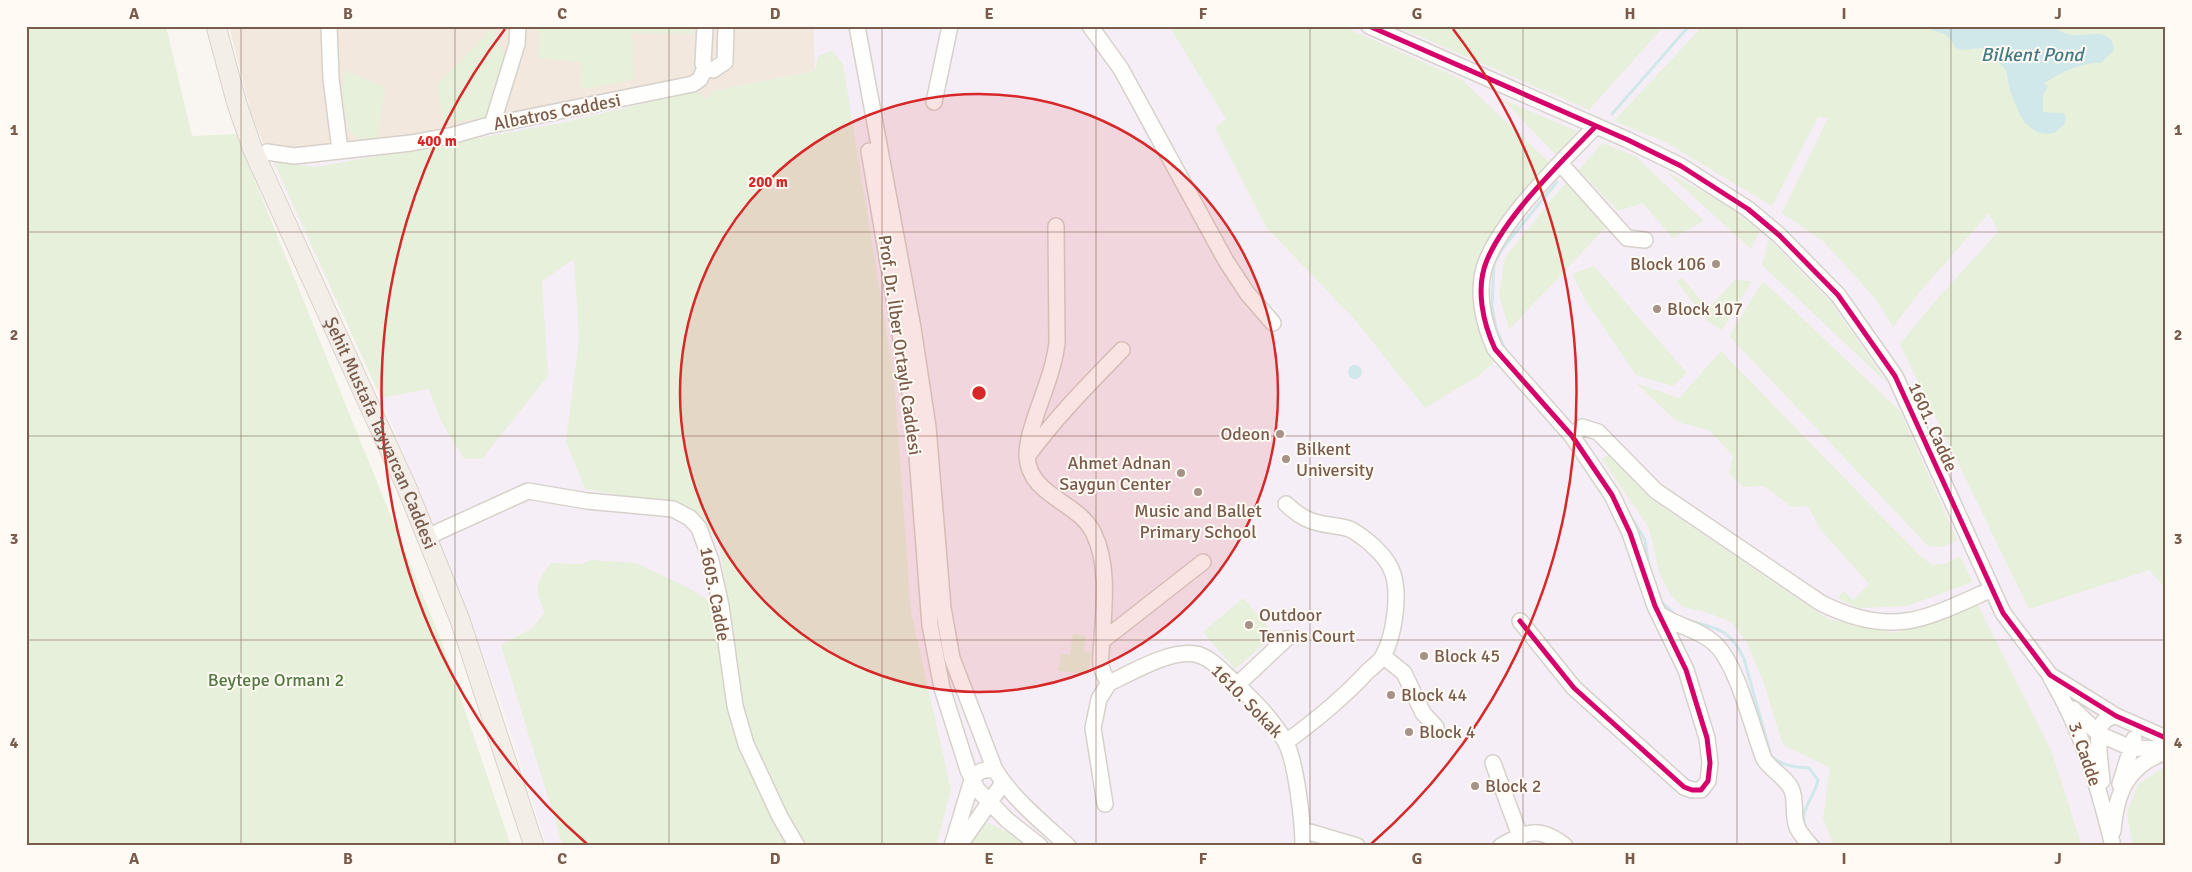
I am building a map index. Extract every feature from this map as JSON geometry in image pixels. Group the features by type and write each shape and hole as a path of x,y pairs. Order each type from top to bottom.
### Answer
{"main road":[{"name":"Şehit Mustafa Tayyarcan Caddesi","path":"216,26 237,104 253,150 384,436 460,620 534,846"}],"street":[{"path":"329,26 331,79 340,150"},
{"path":"492,125 512,62 518,26"},
{"path":"704,68 705,26"},
{"name":"Albatros Caddesi","path":"267,152 294,156 411,143 693,84 700,79 704,68 713,70 725,62 726,26"},
{"name":"Prof. Dr. İlber Ortaylı Caddesi","path":"847,26 901,330 914,416 930,625 942,688 972,780 977,789 988,802 1040,846"},
{"name":"Prof. Dr. İlber Ortaylı Caddesi","path":"857,26 913,328 928,427 943,608 952,658 999,776 1028,810 1068,846"},
{"path":"934,102 950,26"},
{"path":"1090,26 1121,69 1226,261 1247,293 1273,323"},
{"name":"1601. Cadde","path":"1369,26 1628,140 1682,166 1748,209 1779,236 1838,295 1895,376 2003,613 2050,675 2123,719 2166,738"},
{"path":"1520,621 1574,688 1589,703 1684,787 1692,790 1701,790 1708,781 1710,763 1706,738 1686,670 1659,614 1630,533 1612,495 1576,432 1495,349 1487,332 1481,288 1486,261 1503,231 1560,163 1595,127"},
{"path":"1560,163 1627,238 1645,240"},
{"path":"1056,226 1057,343 1054,362 1028,441 1027,457 1029,469 1034,480 1044,490 1086,519 1095,534 1103,571 1100,662 1102,673 1109,682 1099,699 1093,728 1104,804"},
{"path":"1027,457 1071,403 1122,350"},
{"path":"1576,432 1598,432 1656,491 1821,603 1835,610 1869,621 1906,621 1947,608 1992,589"},
{"name":"1605. Cadde","path":"427,537 528,491 587,501 673,510 690,518 699,528 706,544 715,577 735,706 746,744 780,817 797,846"},
{"path":"1286,504 1301,517 1310,521 1348,528 1354,531 1381,554 1394,574 1394,626 1383,656 1359,682 1312,723 1286,742"},
{"path":"1102,641 1203,562"},
{"path":"1659,614 1671,623 1694,631 1712,641 1725,654 1764,759 1770,768 1782,777 1791,788 1795,799 1796,826 1811,846"},
{"path":"1236,685 1286,640"},
{"name":"1610. Sokak","path":"1109,682 1180,653 1197,654 1213,663 1275,725 1286,742 1291,757 1303,830 1303,846"},
{"path":"1383,656 1404,673 1423,713 1436,727"},
{"name":"3. Cadde","path":"2050,675 2078,728 2110,805"},
{"name":"3. Cadde","path":"2065,701 2099,734 2131,748 2166,751"},
{"name":"3. Cadde","path":"2107,718 2123,719 2134,730 2131,748 2110,805 2099,734 2102,724 2107,718"},
{"path":"2112,844 2110,805 2138,766 2148,758 2166,751"},
{"path":"1493,763 1520,836"},
{"path":"952,846 972,780 977,772 985,769 999,776 998,792 988,802 959,846"},
{"path":"1303,830 1357,846"},
{"path":"1501,846 1526,833 1541,832 1564,846"}],"shaded area":[{"path":"229,26 814,26 815,71 714,91 707,99 316,163 285,161 270,159 252,116"},
{"name":"Bilkent University","path":"814,26 2166,26 2166,846 547,846 500,700 430,519 381,398 270,159 316,163 514,129 697,91 707,99 714,91 815,71"}],"green space":[{"name":"Beytepe Ormanı 2","path":"26,26 166,26 192,136 236,134 441,640 511,846 26,846"},
{"path":"539,26 694,26 693,34 632,33 634,80 581,89 582,62 538,58"},
{"path":"1169,26 1342,26 1461,79 1550,163 1489,237 1474,270 1472,299 1482,340 1497,360 1477,377 1425,408 1356,321 1266,227 1215,127 1226,119"},
{"path":"1396,26 1664,26 1589,110"},
{"path":"1695,26 2166,26 2166,589 2149,570 2029,609 1900,344 1937,299 1998,232 1989,213 1918,294 1893,327 1875,298 1823,241 1782,213 1828,118 1818,117 1772,206 1665,142 1614,121 1699,30"},
{"path":"492,28 505,59 485,118 444,122 437,85"},
{"path":"832,51 843,64 894,379 911,612 951,790 936,846 563,846 501,645 532,628 545,612 539,598 538,586 539,581 551,563 581,564 591,560 636,563 689,588 729,614 719,542 687,507 585,489 566,441 579,339 574,259 542,281 548,376 482,459 464,459 441,421 429,389 381,398 274,162 316,167 561,123 697,91 707,99 714,91 815,71 818,56"},
{"path":"346,70 385,88 377,139 360,138 349,133 342,91"},
{"path":"1502,99 1577,131 1557,156"},
{"path":"1602,143 1635,156 1704,221 1672,238 1643,203 1618,211 1579,170"},
{"path":"1665,171 1724,203 1760,231 1751,249"},
{"path":"1567,181 1608,225 1509,330 1499,295 1505,257"},
{"path":"1769,239 1830,301 1888,384 1762,265"},
{"path":"1594,266 1687,373 1673,386 1636,375 1586,301 1572,274"},
{"path":"1682,278 1708,308 1735,280 1752,281 1722,330 1708,322 1677,282"},
{"path":"1763,281 1900,411 1957,540 1942,547 1928,546 1729,336"},
{"path":"1721,351 1919,555 1932,565 1945,564 1960,556 1973,582 1907,606 1859,608 1837,598 1844,591 1853,600 1869,584 1820,529 1808,506 1792,507 1764,486 1744,487 1729,474 1733,456 1709,430 1677,422 1636,383 1679,398"},
{"path":"1608,455 1651,499 1828,619 1896,633 1978,605 2051,750 2082,846 1834,846 1823,818 1830,768 1783,745 1763,681 1746,641 1731,622 1706,612 1683,607 1670,594 1659,572 1649,528 1602,459"},
{"path":"1243,598 1275,635 1235,669 1203,632"},
{"path":"1073,634 1086,636 1084,651 1091,652 1088,674 1058,671 1061,654 1070,655"},
{"path":"2166,766 2166,846 2133,846 2127,814 2137,785"},
{"path":"988,823 1014,835 1027,846 963,846 971,832"}],"water":[{"name":"Bilkent Pond","path":"1921,26 2053,26 2069,34 2104,35 2109,38 2114,50 2101,63 2086,64 2071,69 2044,84 2048,86 2043,95 2043,112 2063,113 2066,117 2064,125 2056,132 2048,134 2039,133 2024,122 2010,91 2006,70 1997,61 1981,48 1963,50 1956,48 1947,35"},
{"path":"1352,365 1358,365 1362,372 1358,379 1352,379 1348,375 1348,369"}],"waterway":[{"path":"1612,114 1689,26"},
{"path":"1505,349 1496,329 1492,306 1494,264 1502,249 1557,182"},
{"path":"1625,507 1645,540 1649,567"},
{"path":"1661,601 1674,614"},
{"path":"1686,620 1721,631 1733,641 1744,659 1771,756 1784,764 1809,768 1818,780 1805,810 1804,822 1808,831 1822,846"}],"cycle path":[{"path":"1369,26 1628,140 1681,166 1748,209 1779,235 1838,295 1895,376 2003,613 2050,675 2116,716 2166,738"},
{"path":"1520,621 1574,688 1684,787 1692,790 1701,790 1708,781 1710,763 1707,738 1686,670 1655,606 1630,533 1612,495 1572,436 1495,349 1487,328 1482,305 1481,282 1483,271 1487,260 1507,225 1535,190 1595,127"}],"place":[{"name":"Block 106","path":"1716,264"},
{"name":"Block 107","path":"1657,309"},
{"name":"Odeon","path":"1280,434"},
{"name":"Bilkent University","path":"1286,459"},
{"name":"Ahmet Adnan Saygun Center","path":"1181,473"},
{"name":"Music and Ballet Primary School","path":"1198,492"},
{"name":"Outdoor Tennis Court","path":"1249,625"},
{"name":"Block 45","path":"1424,656"},
{"name":"Block 44","path":"1391,695"},
{"name":"Block 4","path":"1409,732"},
{"name":"Block 2","path":"1475,786"}]}
